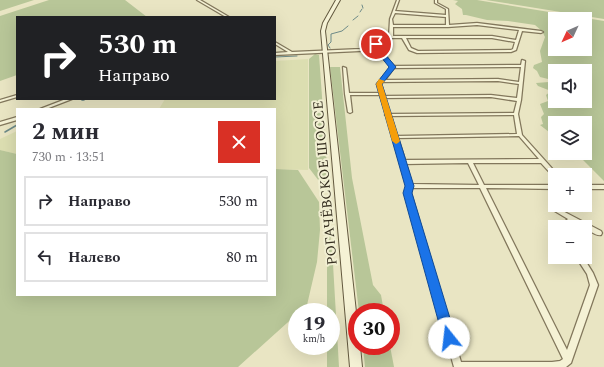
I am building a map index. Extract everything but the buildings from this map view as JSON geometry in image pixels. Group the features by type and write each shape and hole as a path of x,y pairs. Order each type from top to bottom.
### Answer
{"main road":[{"name":"РОГАЧЁВСКОЕ ШОССЕ","path":"338,0 323,28 356,367"}],"street":[{"path":"198,0 226,16"},
{"path":"391,37 391,19 398,0"},
{"path":"436,0 436,3 446,9 448,26"},
{"path":"394,12 447,16"},
{"path":"392,26 448,26 478,24 541,32"},
{"path":"404,38 410,49 417,52 513,51 521,30"},
{"path":"372,48 378,40 391,37 492,38 517,41"},
{"path":"276,44 292,53"},
{"path":"276,54 372,48 383,56 393,67"},
{"path":"549,168 520,135 516,114 523,64 393,67 379,84 387,115 410,186 408,193 458,367 562,365 568,360 594,285 590,273 584,264"},
{"path":"344,68 350,112"},
{"path":"381,81 498,80 521,83"},
{"path":"347,94 491,96 519,100"},
{"path":"0,101 16,96"},
{"path":"45,108 67,100"},
{"path":"387,115 516,114"},
{"path":"0,124 16,118"},
{"path":"394,137 520,135"},
{"path":"402,162 543,161"},
{"path":"470,162 568,360"},
{"path":"410,186 548,187"},
{"path":"592,187 604,187"},
{"path":"561,212 599,233"}],"green space":[{"path":"0,0 34,0 0,11"},
{"path":"49,0 125,0 146,16 16,16 16,75 0,81 0,16"},
{"path":"453,0 477,0 550,12 548,12 548,56 592,56 592,19 604,21 604,181 583,160 592,160 592,116 548,116 548,131 540,125 543,124 541,117 544,114 540,104 548,101 548,108 592,108 592,64 548,64 548,79 540,77 537,71 533,68 534,65 542,62 540,51 545,37 542,31 535,25 487,20 463,15 462,9 455,4 458,1"},
{"path":"486,0 604,0 604,19 592,17 592,12 561,12"},
{"path":"315,54 319,55 329,194 309,168 309,59"},
{"path":"308,59 308,170 276,169 276,108 160,108 164,100 276,100 276,61"},
{"path":"330,67 340,67 352,178 373,285 381,295 382,303 358,303"},
{"path":"548,82 548,90 538,86 536,83"},
{"path":"16,131 16,154 0,150 0,139"},
{"path":"0,150 16,154 16,296 276,296 276,169 298,170 319,202 320,230 317,262 307,303 288,303 288,322 238,367 0,367"},
{"path":"327,200 335,303 327,303"},
{"path":"327,355 338,355 339,367 327,367"},
{"path":"364,355 392,355 394,367 365,367"}],"waterway":[{"path":"353,20 358,16"},
{"path":"330,48 328,45 331,42 331,34 342,31 348,26"},
{"path":"276,57 297,56"},
{"path":"5,132 16,126"}],"slow traffic":[{"path":"381,81 379,84 396,141"}],"route":[{"path":"376,44 372,48 379,52 393,67 379,84 387,115 410,186 408,193 449,338"}]}
